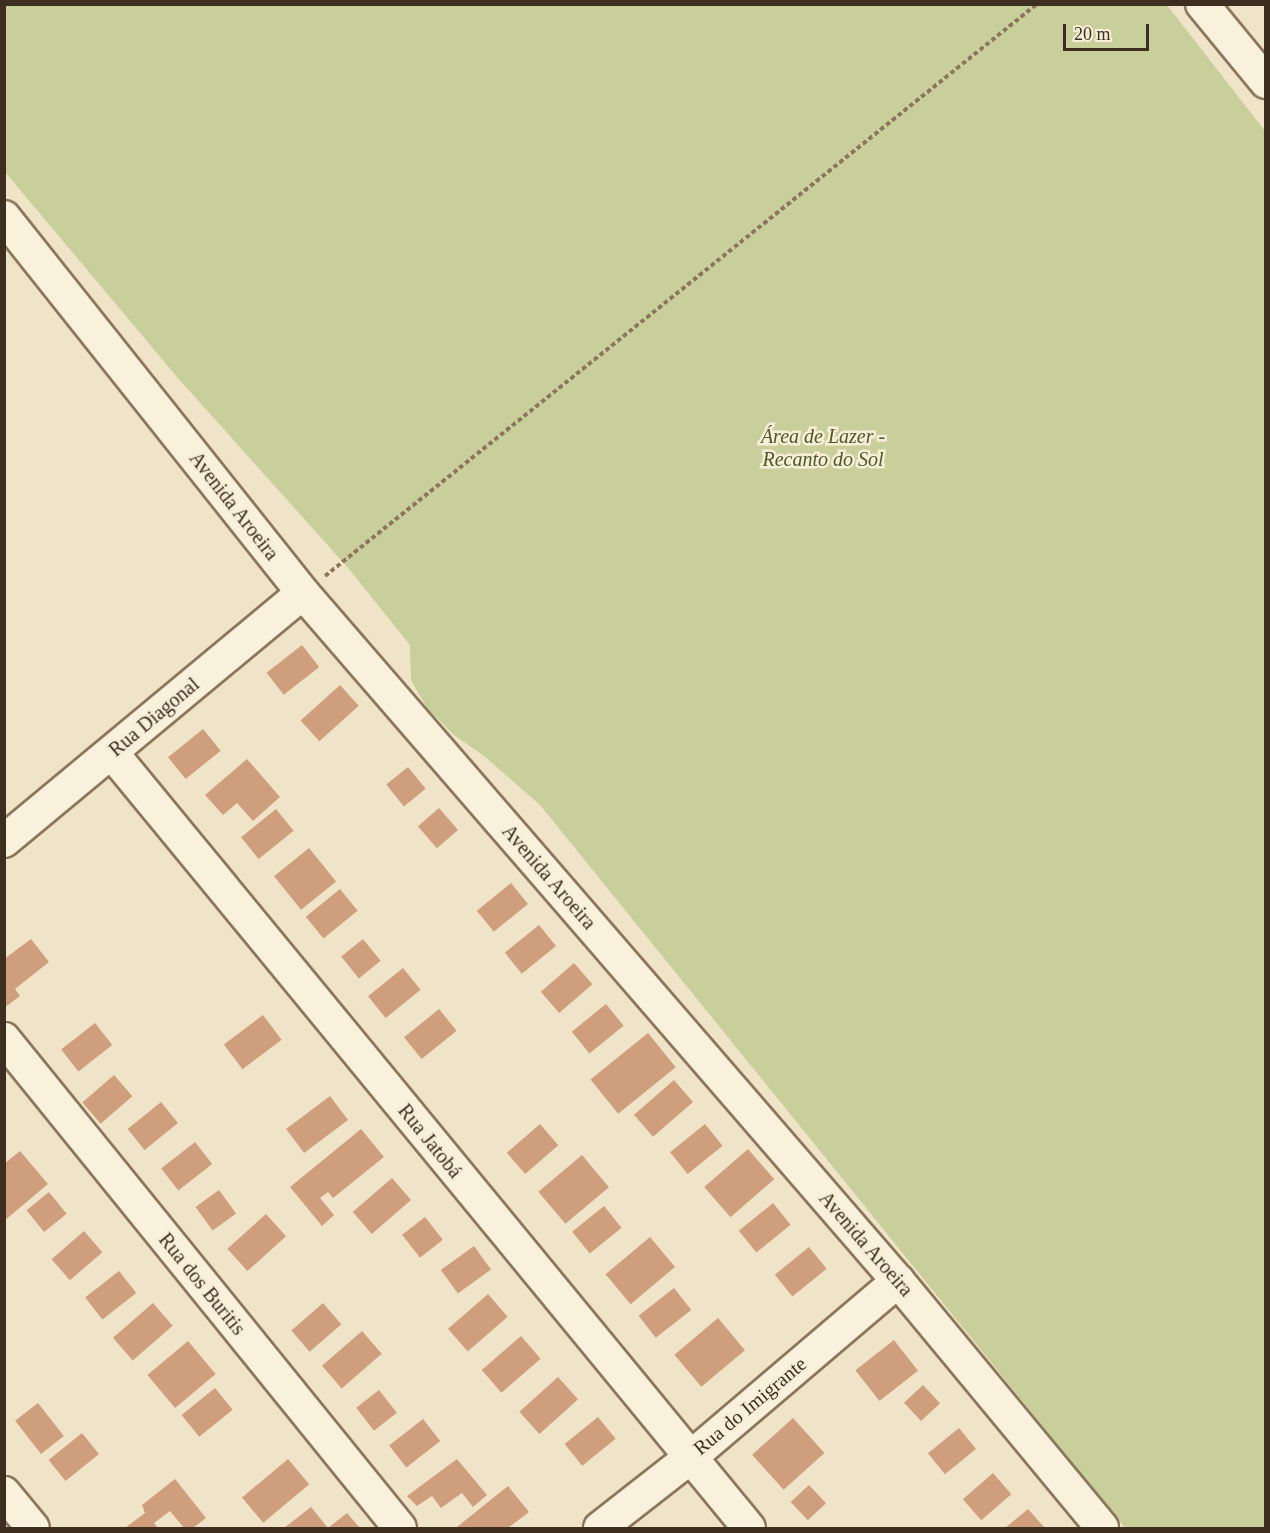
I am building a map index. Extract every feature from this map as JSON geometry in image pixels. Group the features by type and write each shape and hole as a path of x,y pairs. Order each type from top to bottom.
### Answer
{"street":[{"path":"1202,4 1266,82"},
{"name":"Avenida Aroeira","path":"4,217 303,593 898,1281 1102,1528"},
{"name":"Rua Diagonal","path":"4,841 303,593"},
{"name":"Rua Jatobá","path":"112,753 749,1528"},
{"name":"Rua dos Buritis","path":"4,1039 400,1528"},
{"name":"Rua do Imigrante","path":"600,1528 691,1457 898,1281"},
{"path":"4,1492 33,1528"}],"path":[{"path":"303,593 1037,4"}],"green space":[{"name":"Área de Lazer - Recanto do Sol","path":"4,5 1167,5 1265,131 1265,1528 1125,1528 540,805 484,756 454,735 427,708 411,680 410,645 349,569 177,377 5,172"}],"building":[{"path":"302,645 319,667 284,695 267,673"},
{"path":"340,685 359,706 319,741 301,720"},
{"path":"203,729 221,751 186,779 168,757"},
{"path":"247,759 280,797 253,821 237,803 223,815 205,795"},
{"path":"408,767 426,789 404,806 386,785"},
{"path":"439,808 458,830 437,848 418,826"},
{"path":"276,809 294,831 259,859 241,837"},
{"path":"309,848 336,881 301,910 274,876"},
{"path":"511,883 528,904 494,932 477,911"},
{"path":"340,889 358,911 323,938 306,917"},
{"path":"539,925 556,946 522,974 505,953"},
{"path":"31,939 49,962 15,989 20,996 4,1008 4,959"},
{"path":"363,939 381,961 359,978 341,957"},
{"path":"574,963 592,984 559,1013 541,992"},
{"path":"403,968 421,990 386,1018 368,996"},
{"path":"606,1004 624,1026 589,1053 572,1032"},
{"path":"439,1009 457,1031 422,1059 404,1037"},
{"path":"263,1015 282,1040 243,1069 224,1044"},
{"path":"95,1023 112,1045 78,1072 61,1049"},
{"path":"648,1033 676,1067 618,1114 590,1080"},
{"path":"114,1075 132,1096 101,1124 82,1103"},
{"path":"674,1080 693,1102 653,1137 634,1115"},
{"path":"330,1096 348,1120 304,1153 286,1129"},
{"path":"161,1102 178,1123 145,1150 128,1129"},
{"path":"540,1124 558,1145 525,1174 507,1153"},
{"path":"705,1124 723,1146 688,1174 670,1152"},
{"path":"361,1129 384,1157 333,1198 328,1192 320,1198 334,1215 322,1226 290,1187"},
{"path":"195,1142 212,1164 178,1191 161,1168"},
{"path":"748,1149 774,1179 730,1217 704,1187"},
{"path":"20,1151 48,1184 4,1221 4,1164"},
{"path":"582,1155 609,1187 565,1224 538,1192"},
{"path":"392,1178 411,1200 372,1234 353,1212"},
{"path":"219,1190 236,1213 213,1231 196,1207"},
{"path":"49,1192 67,1214 44,1232 26,1210"},
{"path":"773,1203 791,1225 756,1252 739,1231"},
{"path":"604,1206 622,1228 590,1254 572,1232"},
{"path":"266,1214 286,1236 247,1271 227,1249"},
{"path":"425,1217 443,1240 420,1258 402,1235"},
{"path":"84,1231 102,1252 70,1280 52,1259"},
{"path":"650,1237 675,1267 631,1304 606,1274"},
{"path":"474,1246 491,1269 458,1294 441,1270"},
{"path":"809,1247 827,1269 792,1296 775,1275"},
{"path":"119,1271 136,1293 102,1320 85,1297"},
{"path":"674,1288 691,1310 656,1338 639,1316"},
{"path":"488,1294 508,1317 468,1351 448,1329"},
{"path":"153,1303 173,1326 133,1360 113,1338"},
{"path":"323,1303 341,1324 310,1352 291,1331"},
{"path":"718,1318 745,1350 701,1387 674,1355"},
{"path":"362,1331 382,1354 342,1388 322,1366"},
{"path":"521,1336 541,1359 501,1393 482,1370"},
{"path":"894,1340 918,1371 879,1401 855,1370"},
{"path":"188,1341 216,1374 175,1408 147,1375"},
{"path":"558,1377 578,1399 539,1434 519,1412"},
{"path":"923,1385 940,1403 921,1421 904,1403"},
{"path":"215,1388 233,1410 199,1437 182,1415"},
{"path":"379,1390 397,1413 374,1431 356,1408"},
{"path":"38,1403 64,1436 41,1454 15,1421"},
{"path":"598,1417 616,1439 582,1466 565,1444"},
{"path":"793,1418 824,1453 784,1490 752,1455"},
{"path":"423,1419 440,1441 406,1468 389,1445"},
{"path":"959,1428 976,1449 945,1474 928,1453"},
{"path":"82,1433 99,1454 66,1481 49,1460"},
{"path":"288,1459 309,1484 263,1523 242,1498"},
{"path":"457,1459 487,1495 473,1507 462,1493 441,1508 432,1496 417,1506 407,1496"},
{"path":"993,1473 1011,1494 981,1520 963,1499"},
{"path":"175,1479 206,1518 193,1528 184,1528 170,1511 154,1523 158,1528 125,1528 145,1513 142,1505"},
{"path":"809,1485 826,1503 808,1520 791,1502"},
{"path":"508,1486 529,1512 508,1528 457,1527"},
{"path":"311,1507 328,1528 284,1528"},
{"path":"1028,1509 1045,1528 1005,1528"},
{"path":"347,1513 360,1528 328,1528"}]}
